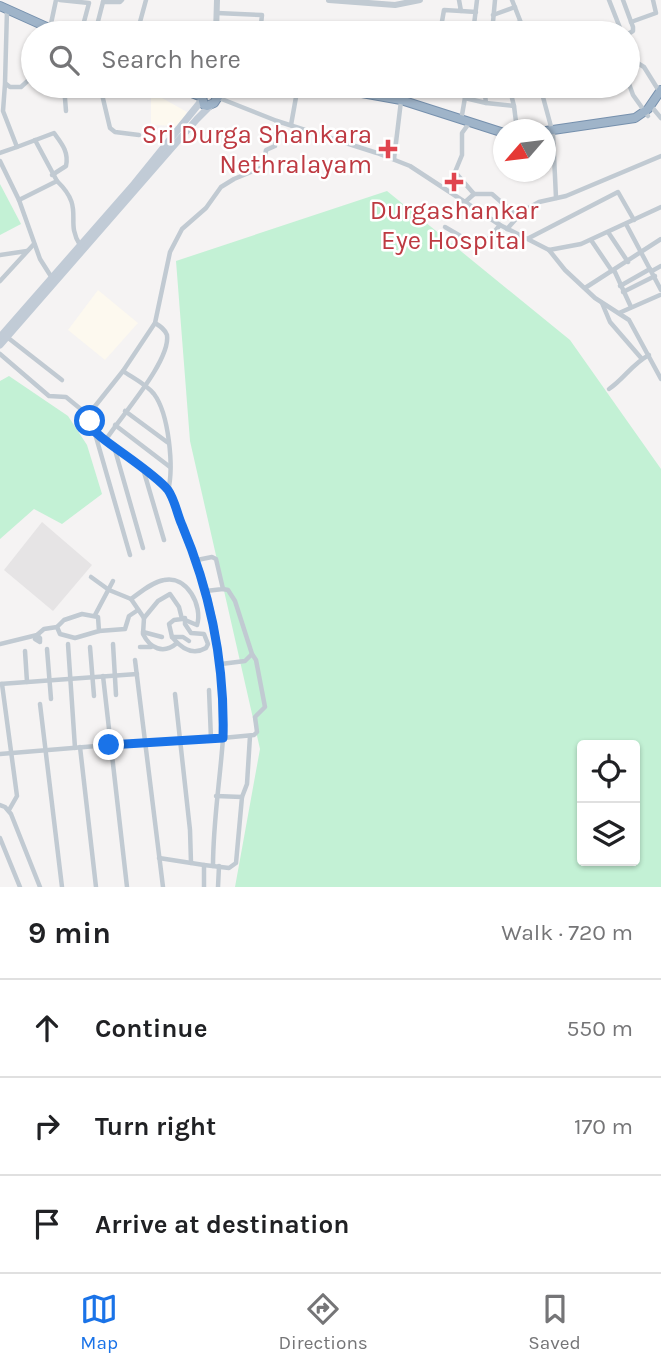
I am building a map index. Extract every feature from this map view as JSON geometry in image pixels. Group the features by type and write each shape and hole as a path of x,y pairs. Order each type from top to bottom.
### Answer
{"highway":[{"path":"4,8 29,21"},
{"path":"556,131 632,121 652,112 660,93"},
{"path":"204,98 204,105 211,105 219,98"},
{"path":"390,98 493,128"},
{"path":"393,98 462,115 493,127"}],"main road":[{"path":"0,345 3,334 178,132 201,98"},
{"path":"3,334 211,105"}],"street":[{"path":"52,21 58,0 89,3 85,21"},
{"path":"98,21 102,1 122,0"},
{"path":"140,21 146,0"},
{"path":"215,0 215,21"},
{"path":"214,21 215,0"},
{"path":"330,0 420,0"},
{"path":"459,0 461,11"},
{"path":"475,21 477,0"},
{"path":"493,21 495,0"},
{"path":"512,0 520,21"},
{"path":"609,0 617,21"},
{"path":"623,0 631,21"},
{"path":"634,21 656,13 653,0"},
{"path":"493,15 515,7"},
{"path":"4,8 3,111 17,147"},
{"path":"442,21 444,10 476,12"},
{"path":"216,13 262,15 261,21"},
{"path":"640,65 660,93"},
{"path":"5,83 10,87 21,87"},
{"path":"65,98 66,111"},
{"path":"103,98 110,128 116,132 139,135"},
{"path":"219,98 277,121 394,159 425,175 500,225 549,250 601,303 629,320 661,379"},
{"path":"291,125 296,98"},
{"path":"462,115 465,98 514,106"},
{"path":"485,98 486,103"},
{"path":"512,98 516,119"},
{"path":"542,98 546,119"},
{"path":"636,98 652,112"},
{"path":"394,159 401,100"},
{"path":"88,415 123,371 155,323 170,252 176,239 186,224 206,208 220,187 263,167 266,150 275,146 277,121"},
{"path":"471,121 462,133 462,155 455,172 474,194"},
{"path":"0,153 54,134 67,153 66,166 52,175"},
{"path":"35,140 52,175 67,191 73,204 73,233 80,245"},
{"path":"507,229 517,216 539,202 556,198 661,156"},
{"path":"0,161 19,200 40,259 52,278"},
{"path":"19,200 57,181"},
{"path":"554,182 556,198"},
{"path":"528,239 618,192 634,220"},
{"path":"464,203 474,194 492,194 517,216"},
{"path":"549,250 591,240 661,207"},
{"path":"618,313 661,294 625,224"},
{"path":"445,227 481,248 500,225"},
{"path":"608,232 628,262"},
{"path":"584,288 661,239"},
{"path":"591,240 613,270 631,307"},
{"path":"0,281 35,243"},
{"path":"0,255 28,251"},
{"path":"620,286 661,267"},
{"path":"623,292 652,272"},
{"path":"601,303 610,322 642,359"},
{"path":"105,440 162,360 166,343 165,331 155,323"},
{"path":"3,334 62,380"},
{"path":"0,354 48,396 66,397 88,415 130,555"},
{"path":"608,389 621,381 632,366 649,355"},
{"path":"123,371 155,395 161,406 171,468 169,491 197,560 221,664 224,703 216,796 218,887"},
{"path":"125,411 168,443"},
{"path":"115,425 171,468"},
{"path":"93,430 169,491"},
{"path":"115,449 143,548"},
{"path":"144,471 163,540"},
{"path":"197,560 215,557 223,589"},
{"path":"91,577 108,590 131,599 144,618"},
{"path":"131,599 160,580 174,579 190,592 199,608 197,625 183,621 174,620 169,624 172,637 177,643 190,651 202,650 208,644 204,634 202,637 191,633 183,621 179,607 170,594 158,601 144,618 142,631 154,648"},
{"path":"95,615 113,581"},
{"path":"0,754 145,742 180,742 250,736 256,733 255,717 265,707 255,658 235,601 229,590 206,591"},
{"path":"57,627 60,634 69,638 83,637 99,631 125,629 130,616 138,610"},
{"path":"0,644 37,635 44,629 57,627 64,620 82,614 98,617 99,631"},
{"path":"142,631 162,637"},
{"path":"152,635 154,648"},
{"path":"172,637 183,637 189,642"},
{"path":"113,643 116,695"},
{"path":"140,647 171,648 177,643"},
{"path":"68,644 77,748 96,887"},
{"path":"90,646 94,696"},
{"path":"47,649 51,699"},
{"path":"25,651 26,682"},
{"path":"221,664 245,661 252,654"},
{"path":"135,660 162,887"},
{"path":"9,810 17,796 1,684 136,674"},
{"path":"103,676 127,887"},
{"path":"209,690 211,739"},
{"path":"175,694 190,830 191,863"},
{"path":"40,704 62,887"},
{"path":"159,858 216,866 232,867 236,863 242,797 247,783 250,736"},
{"path":"216,796 242,797"},
{"path":"0,805 9,810 40,887"},
{"path":"0,838 20,887"},
{"path":"204,865 204,887"}],"shaded area":[{"path":"151,98 162,98 187,112 180,126 151,125"},
{"path":"98,290 138,323 105,360 68,330"},
{"path":"42,522 92,565 53,611 4,570"}],"green space":[{"path":"0,184 21,224 0,235"},
{"path":"387,191 570,340 661,469 661,887 235,887 260,749 190,441 176,261"},
{"path":"9,376 68,416 87,445 102,494 62,524 34,509 0,539 0,381"}],"place":[{"name":"Sri Durga Shankara Nethralayam","path":"388,149"},
{"name":"Durgashankar Eye Hospital","path":"454,182"}],"route":[{"path":"90,421 93,430 169,491 192,547 206,591 223,685 223,738 109,745"}]}
